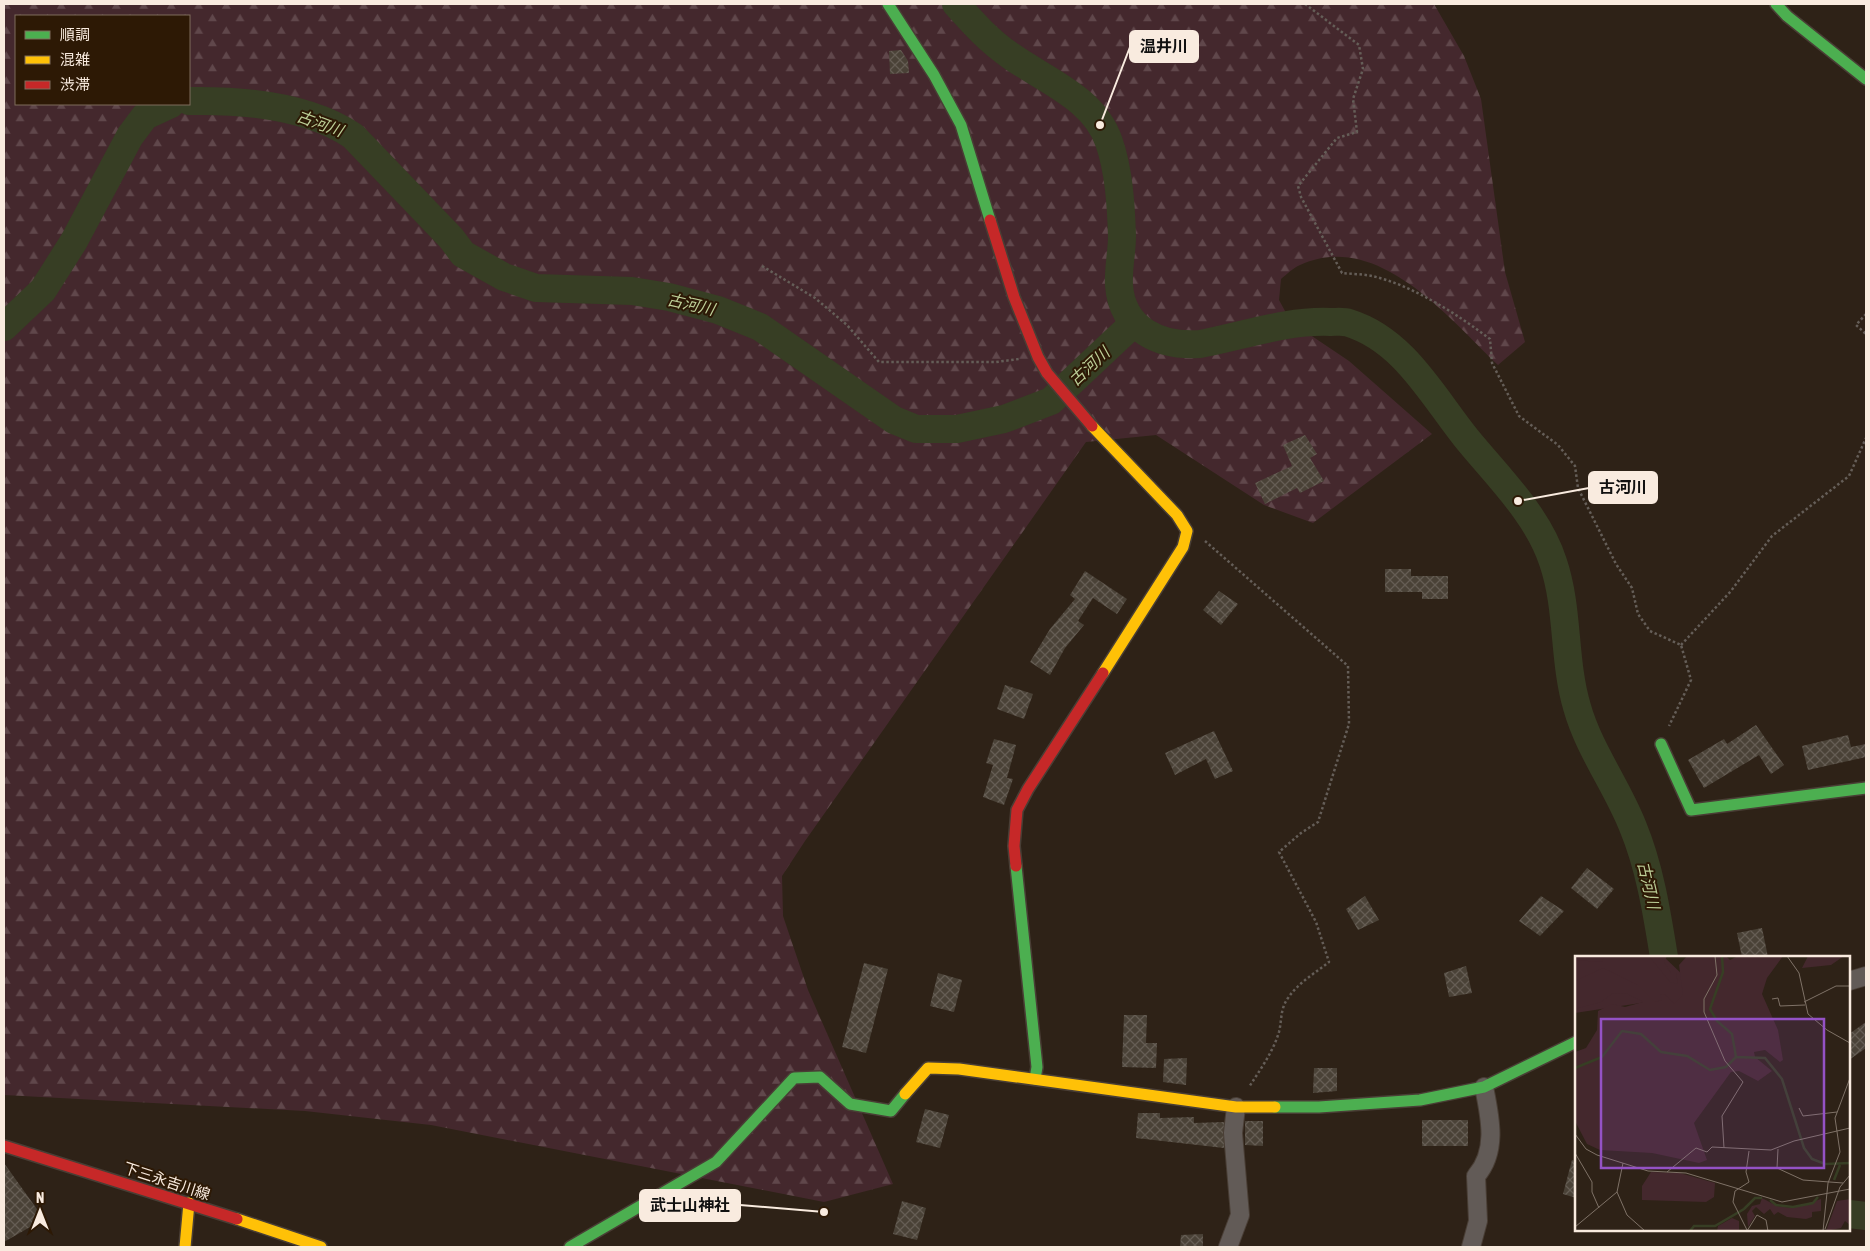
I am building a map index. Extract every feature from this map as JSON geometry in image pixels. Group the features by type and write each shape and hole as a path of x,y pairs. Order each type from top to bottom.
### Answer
{"street":[{"path":"888,4 934,75 961,125 1014,297 1038,357 1047,373 1108,444 1177,515 1187,531 1182,547 1028,789 1017,810 1014,846 1037,1067 1034,1079"},
{"path":"1776,4 1787,16 1866,79"},
{"path":"1661,744 1691,810 1866,788"},
{"path":"1850,981 1866,976"},
{"path":"570,1247 716,1162 794,1078 820,1077 850,1104 891,1111 928,1068 959,1069 1236,1107 1319,1107 1420,1100 1484,1087 1575,1042"},
{"path":"1471,1247 1478,1221 1476,1176 1483,1168 1490,1148 1491,1121 1484,1087"},
{"path":"1228,1247 1240,1215 1233,1133 1236,1107"},
{"name":"下三永吉川線","path":"4,1146 189,1203 248,1225 320,1247"},
{"path":"185,1247 189,1203"}],"path":[{"path":"1305,4 1360,45 1363,69 1353,99 1356,132 1337,138 1298,186 1301,197 1342,273 1371,275 1396,283 1463,318 1490,339 1492,362 1519,416 1558,445 1575,466 1578,488 1616,564 1632,588 1638,614 1650,631 1681,645 1691,680 1661,744"},
{"path":"762,266 815,298 847,325 879,362 996,362 1038,357"},
{"path":"1866,314 1856,325 1866,334"},
{"path":"1681,645 1731,591 1772,536 1849,476 1866,438"},
{"path":"1187,531 1199,536 1348,666 1349,724 1318,822 1301,833 1280,852 1316,922 1329,962 1301,984 1288,999 1281,1013 1279,1032 1264,1066 1236,1107"}],"green space":[{"path":"4,4 1434,4 1464,56 1481,99 1505,272 1525,342 1498,365 1434,303 1410,284 1384,268 1357,259 1329,257 1292,269 1281,279 1279,300 1291,322 1349,361 1432,434 1313,523 1264,505 1156,435 1086,442 782,876 783,916 808,990 893,1184 824,1202 431,1125 305,1111 4,1095"}],"building":[{"path":"901,50 908,61 909,73 890,74 889,51"},
{"path":"1305,435 1317,454 1310,458 1324,481 1300,493 1297,488 1265,504 1255,483 1292,466 1283,445"},
{"path":"1385,569 1411,569 1411,576 1448,576 1448,599 1422,599 1422,592 1385,592"},
{"path":"1085,571 1127,599 1117,614 1093,598 1078,621 1084,625 1065,648 1050,675 1030,662 1050,629 1075,599 1070,595"},
{"path":"1219,591 1238,604 1221,625 1203,610"},
{"path":"1005,685 1033,694 1024,719 997,709"},
{"path":"1756,725 1784,765 1771,774 1759,755 1704,788 1688,760 1724,739 1727,744"},
{"path":"1214,731 1233,771 1215,779 1206,759 1175,775 1165,753"},
{"path":"1848,735 1851,747 1866,744 1866,757 1808,770 1802,746"},
{"path":"994,739 1016,745 1007,778 1013,779 1004,805 983,797 993,765 986,763"},
{"path":"1587,868 1614,889 1597,909 1571,888"},
{"path":"1365,896 1379,920 1358,930 1346,909"},
{"path":"1541,896 1564,911 1540,936 1519,921"},
{"path":"1762,928 1768,956 1742,956 1737,933"},
{"path":"864,963 888,969 866,1053 842,1047"},
{"path":"1466,966 1472,993 1449,997 1444,973"},
{"path":"938,973 962,980 954,1012 930,1006"},
{"path":"1124,1015 1147,1015 1146,1043 1157,1043 1156,1068 1122,1067"},
{"path":"1866,1022 1866,1048 1850,1059 1850,1033"},
{"path":"1187,1058 1186,1085 1163,1082 1164,1059"},
{"path":"1314,1068 1337,1068 1337,1091 1313,1093"},
{"path":"925,1109 949,1115 940,1148 916,1142"},
{"path":"1138,1113 1160,1113 1160,1118 1194,1117 1194,1123 1224,1122 1224,1148 1136,1138"},
{"path":"1422,1120 1468,1120 1468,1146 1422,1146"},
{"path":"1245,1121 1263,1121 1263,1146 1245,1145"},
{"path":"1572,1160 1575,1161 1575,1198 1563,1194"},
{"path":"4,1163 44,1219 4,1242"},
{"path":"902,1201 926,1208 917,1240 893,1234"},
{"path":"1203,1234 1203,1247 1180,1247 1181,1235"}],"waterway":[{"name":"古河川","path":"956,4 1003,51 1068,92 1081,102 1102,127 1109,142 1119,188 1122,236 1119,285 1127,314 1136,324 1158,339 1185,344 1200,344 1298,323 1344,322 1368,331 1386,342 1402,356 1429,388 1467,439 1516,497 1538,528 1553,562 1562,598 1570,671 1577,707 1582,723 1619,797 1639,843 1652,891 1664,956"},
{"name":"古河川","path":"190,101 252,103 274,106 315,117 335,126 353,136 451,238 463,254 504,277 536,288 632,291 669,297 718,310 760,327 894,420 916,429 957,429 1004,419 1051,401 1134,323"},
{"name":"古河川","path":"4,327 43,290 74,241 130,136 145,116 169,105"},
{"name":"古河川","path":"1850,1214 1866,1216"}],"traffic: fast":[{"path":"888,4 934,75 961,125 990,220"},
{"path":"1776,4 1787,16 1866,79"},
{"path":"1661,744 1691,810 1866,788"},
{"path":"1016,866 1037,1067 1035,1079"},
{"path":"1275,1107 1319,1107 1420,1100 1484,1087 1575,1042"},
{"path":"570,1247 716,1162 794,1078 820,1077 850,1104 891,1111 905,1094"}],"traffic: slow":[{"path":"1092,426 1177,515 1187,531 1183,547 1103,673"},
{"path":"905,1094 928,1068 959,1069 1236,1107 1275,1107"},
{"path":"185,1247 189,1203"},
{"path":"237,1219 321,1247"}],"traffic: jam":[{"path":"990,220 1014,297 1038,357 1047,373 1092,426"},
{"path":"1016,866 1014,846 1017,810 1028,789 1103,673"},
{"path":"4,1146 237,1219"}],"place":[{"name":"温井川","path":"1100,125"},
{"name":"古河川","path":"1518,501"},
{"name":"武士山神社","path":"824,1212"}]}
